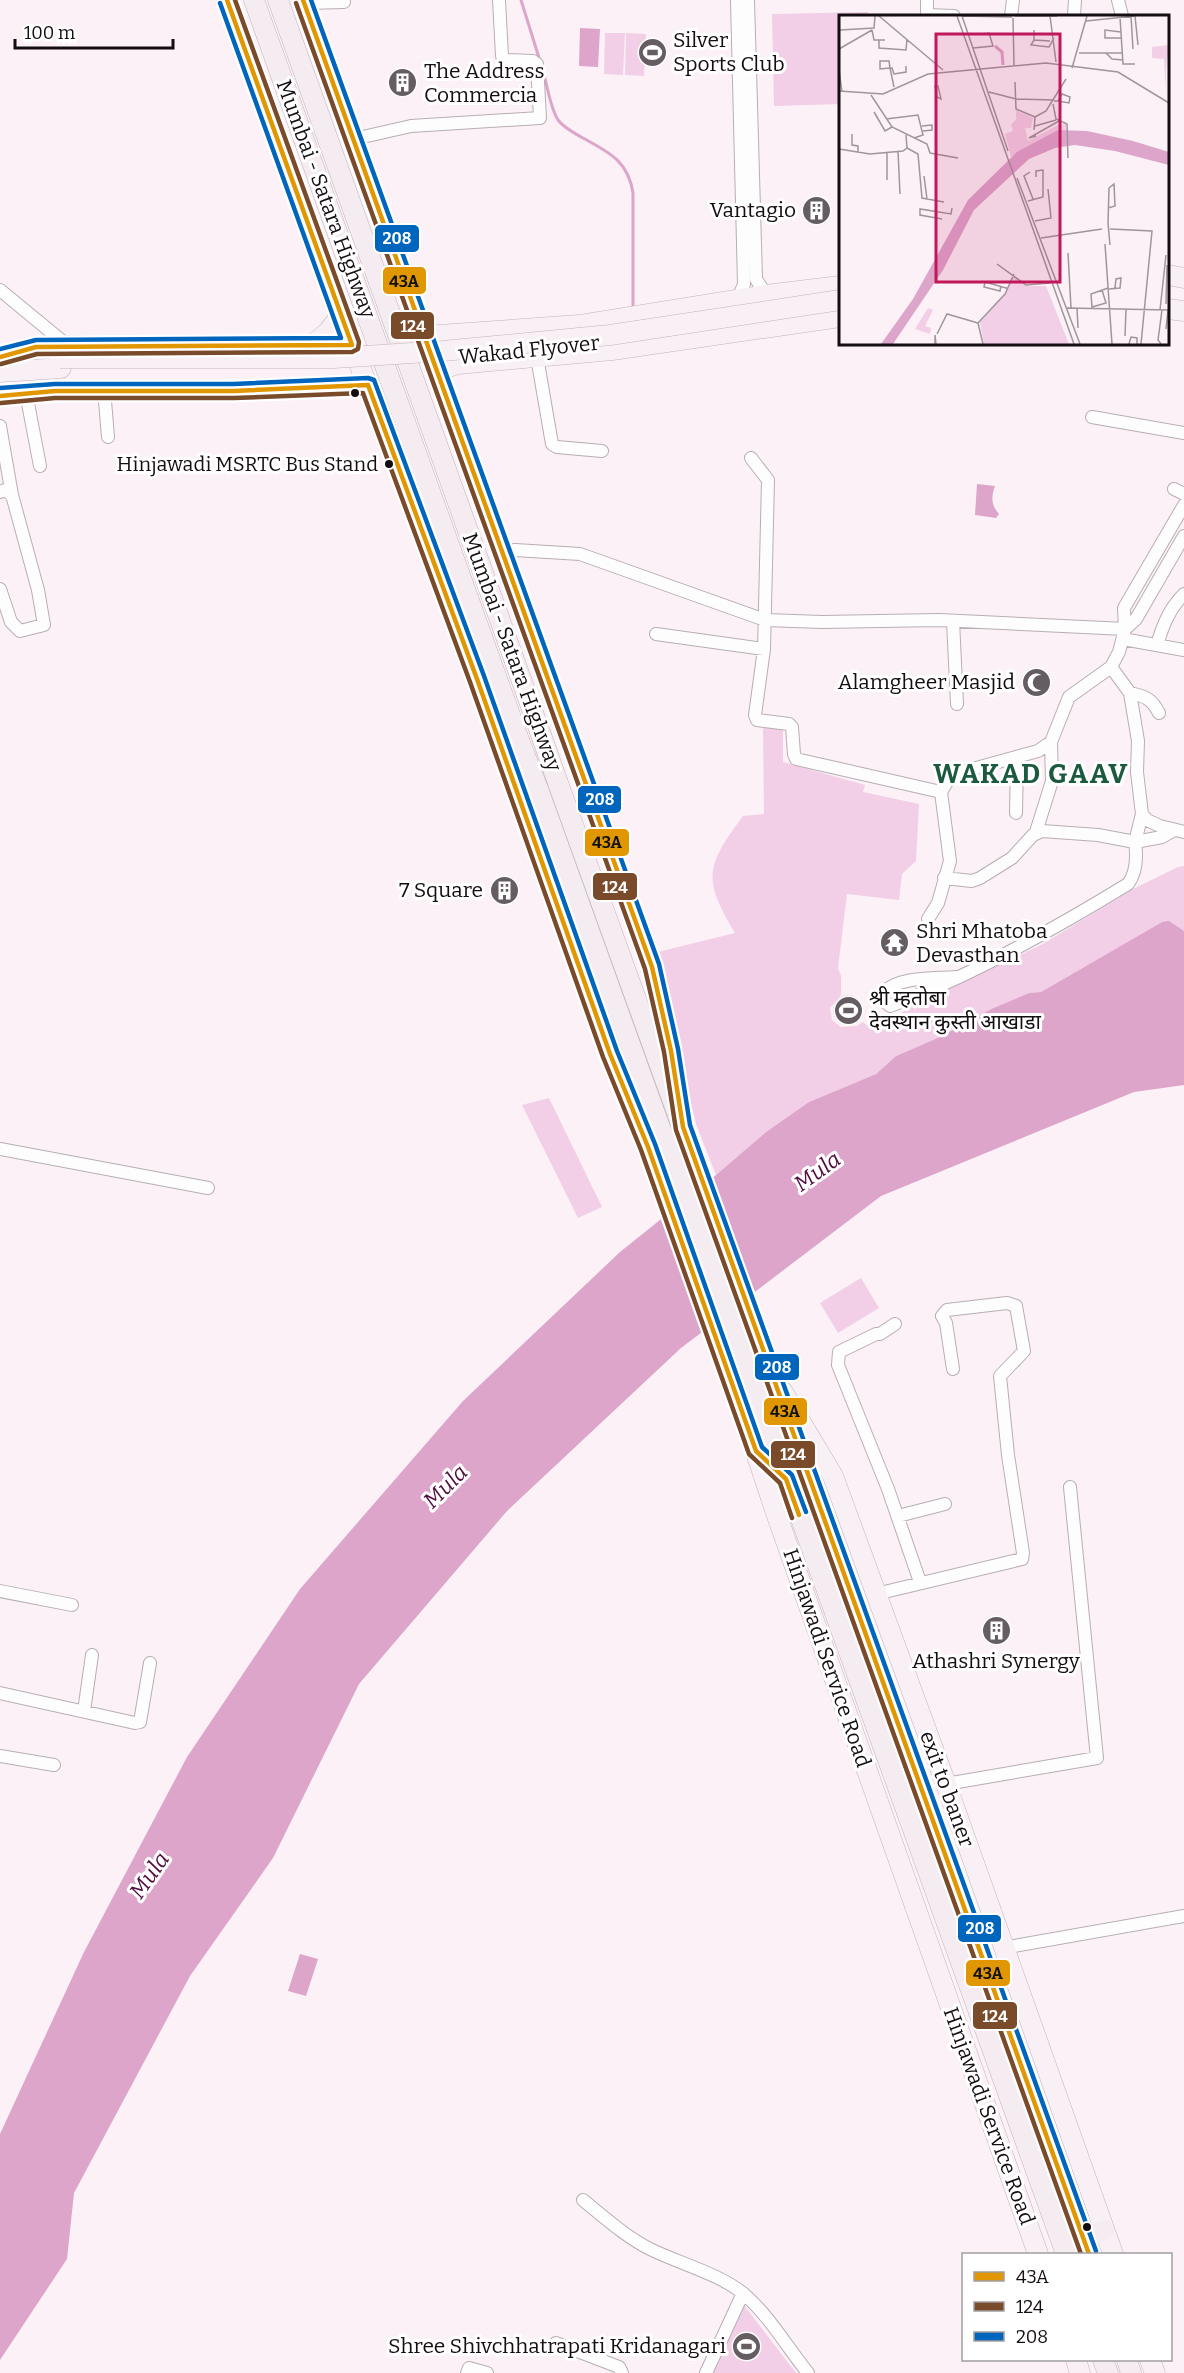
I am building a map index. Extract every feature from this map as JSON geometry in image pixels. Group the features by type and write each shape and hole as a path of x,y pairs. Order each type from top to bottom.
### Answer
{"highway":[{"name":"Mumbai - Satara Highway","path":"254,0 538,789 656,1145 732,1354 786,1479 1066,2253"},
{"name":"Mumbai - Satara Highway","path":"278,0 1086,2246"},
{"path":"400,339 425,336"},
{"path":"756,1451 786,1479"},
{"path":"1086,2246 1104,2230"}],"main road":[{"path":"227,0 508,764 610,1054 656,1145"},
{"path":"304,2 652,967 671,1051 684,1131"},
{"path":"1169,275 1184,278"},
{"path":"425,336 579,325 738,299 839,286"},
{"name":"Wakad Flyover","path":"3,362 63,357 334,358 443,351 600,337 839,300"},
{"name":"Wakad Flyover","path":"63,357 376,366 578,345 839,308"},
{"path":"1169,309 1184,311"},
{"path":"311,346 328,332 341,315"},
{"path":"439,374 445,368 458,364 584,353 839,317"},
{"path":"579,325 584,353"},
{"path":"63,357 352,345"},
{"path":"0,396 104,390 234,391 368,386"},
{"path":"508,764 575,753"},
{"path":"515,784 575,753"},
{"name":"Hinjawadi Service Road","path":"732,1354 756,1451 1038,2253"},
{"name":"exit to baner","path":"770,1369 833,1476 946,1784 1113,2253"}],"street":[{"path":"354,139 411,126 540,118 537,64 533,61 506,60 502,56 499,0"},
{"path":"737,0 744,71 756,279 766,295"},
{"path":"744,71 748,0"},
{"path":"1011,15 1013,0"},
{"path":"1074,15 1075,0"},
{"path":"1118,0 1122,15"},
{"path":"304,2 344,2"},
{"path":"738,299 744,284 746,134"},
{"path":"0,290 63,357"},
{"path":"537,357 552,444 557,447 602,451"},
{"path":"104,390 108,437"},
{"path":"26,393 40,466"},
{"path":"1092,417 1184,433"},
{"path":"0,426 6,493 38,590 44,625 20,631 11,622 0,589"},
{"path":"751,458 768,480 764,648 755,715 757,720 789,724 792,727 796,759 941,792"},
{"path":"1124,634 1124,608 1184,505"},
{"path":"928,919 938,903 950,861 941,792 946,782 958,773 1017,757 1045,747 1051,742 1070,697 1110,667 1124,634 1136,619 1184,536"},
{"path":"503,552 515,550 580,554 765,620 953,621 1124,634 1157,645 1184,650"},
{"path":"1157,645 1162,627 1173,606 1184,594"},
{"path":"953,621 957,705"},
{"path":"656,634 764,648"},
{"path":"956,977 900,983 887,988 883,993 884,1000 890,1006 956,977 1008,952 1128,884 1133,875 1137,857 1135,842 1142,814 1137,772 1138,741 1130,693 1110,667"},
{"path":"1130,693 1153,701 1159,713"},
{"path":"944,878 972,881 980,878 1012,858 1036,832 1052,781 1051,742"},
{"path":"1016,813 1017,757"},
{"path":"1142,814 1147,820 1179,831"},
{"path":"1036,832 1098,836 1135,842 1179,831"},
{"path":"0,1149 208,1188"},
{"path":"876,1594 1022,1559 1000,1376 1024,1351 1016,1306 1007,1303 947,1310 942,1316 946,1323 952,1369"},
{"path":"896,1324 839,1352 837,1358 898,1516 920,1582"},
{"path":"946,1784 1097,1758 1070,1487"},
{"path":"898,1516 945,1504"},
{"path":"0,1590 72,1605"},
{"path":"84,1711 92,1655"},
{"path":"0,1693 135,1723 140,1722 150,1663"},
{"path":"0,1756 54,1765"},
{"path":"1003,1948 1184,1916"},
{"path":"583,2200 615,2226 649,2248 696,2268 743,2293 763,2313 808,2373"},
{"path":"706,2373 743,2293"},
{"path":"556,2343 619,2367 622,2373"},
{"path":"467,2373 469,2368 487,2373"}],"shaded area":[{"path":"868,12 868,15 839,15 839,104 774,106 772,14"},
{"path":"605,33 625,33 623,75 604,74"},
{"path":"626,33 646,34 644,76 625,75"},
{"path":"763,726 783,726 783,762 865,785 863,792 919,804 916,861 902,874 899,900 847,894 838,968 841,976 841,995 830,1008 832,1020 841,1027 857,1026 863,1022 871,1029 928,998 1041,945 1135,888 1184,866 1184,931 1162,922 1041,992 1029,993 991,1009 940,1037 896,1056 876,1074 809,1102 766,1132 716,1175 696,1124 654,953 735,933 717,899 713,885 713,873 722,848 743,816 764,814"},
{"name":"श्री म्हतोबा देवस्थान कुस्ती आखाडा","path":"848,995 854,996 862,1004 862,1016 854,1024 848,1025 842,1024 834,1016 833,1010 834,1004 842,996"},
{"path":"549,1098 602,1207 578,1218 522,1105"},
{"path":"861,1278 879,1308 838,1333 820,1303"},
{"name":"Shree Shivchhatrapati Kridanagari","path":"734,2302 743,2304 796,2373 707,2373"}],"water":[{"path":"580,28 600,29 598,67 579,66"},
{"path":"977,484 995,486 993,501 999,514 996,518 975,515"},
{"name":"Mula","path":"1169,921 1184,931 1184,1085 1134,1092 881,1196 681,1348 507,1511 359,1684 273,1858 190,1976 74,2193 67,2259 0,2360 0,2134 84,1952 187,1757 300,1589 463,1401 620,1252 766,1132 809,1102 876,1074 896,1056 940,1037 991,1009 1029,993 1041,992 1162,922"},
{"path":"300,1954 318,1959 306,1996 288,1991"}],"waterway":[{"path":"521,0 540,61"},
{"path":"543,70 558,120 569,130 615,158 627,172 633,193 633,305"}],"transit line":[{"name":"43A","path":"0,357 36,347 352,345 227,0"},
{"name":"124","path":"1,364 37,354 352,352 358,349 359,342 235,0"},
{"name":"43A","path":"303,0 652,967 671,1051 683,1127 1089,2253"},
{"name":"208","path":"311,0 659,964 678,1049 690,1125 1096,2251"},
{"name":"208","path":"0,349 36,340 341,338 220,3"},
{"name":"124","path":"296,3 645,969 664,1052 676,1130 1081,2253"},
{"name":"208","path":"0,388 55,384 234,384 368,378 374,380 484,676 617,1051 655,1144 762,1447 792,1475 806,1512"},
{"name":"43A","path":"0,396 55,391 234,391 368,385 477,679 610,1054 648,1147 756,1451 786,1479 799,1515"},
{"name":"124","path":"1,403 55,398 234,398 363,393 470,682 603,1057 641,1150 749,1454 780,1483 792,1518"}],"place":[{"name":"Silver Sports Club","path":"652,52"},
{"name":"The Address Commercia","path":"403,83"},
{"name":"Vantagio","path":"817,210"},
{"name":"Hinjawadi MSRTC Bus Stand","path":"389,464"},
{"name":"Alamgheer Masjid","path":"1036,682"},
{"name":"7 Square","path":"504,890"},
{"name":"Shri Mhatoba Devasthan","path":"895,943"},
{"name":"श्री म्हतोबा देवस्थान कुस्ती आखाडा","path":"848,1010"},
{"name":"Athashri Synergy","path":"996,1630"},
{"name":"Shree Shivchhatrapati Kridanagari","path":"747,2346"}],"district":[{"name":"WAKAD GAAV","path":"1031,774"}]}
